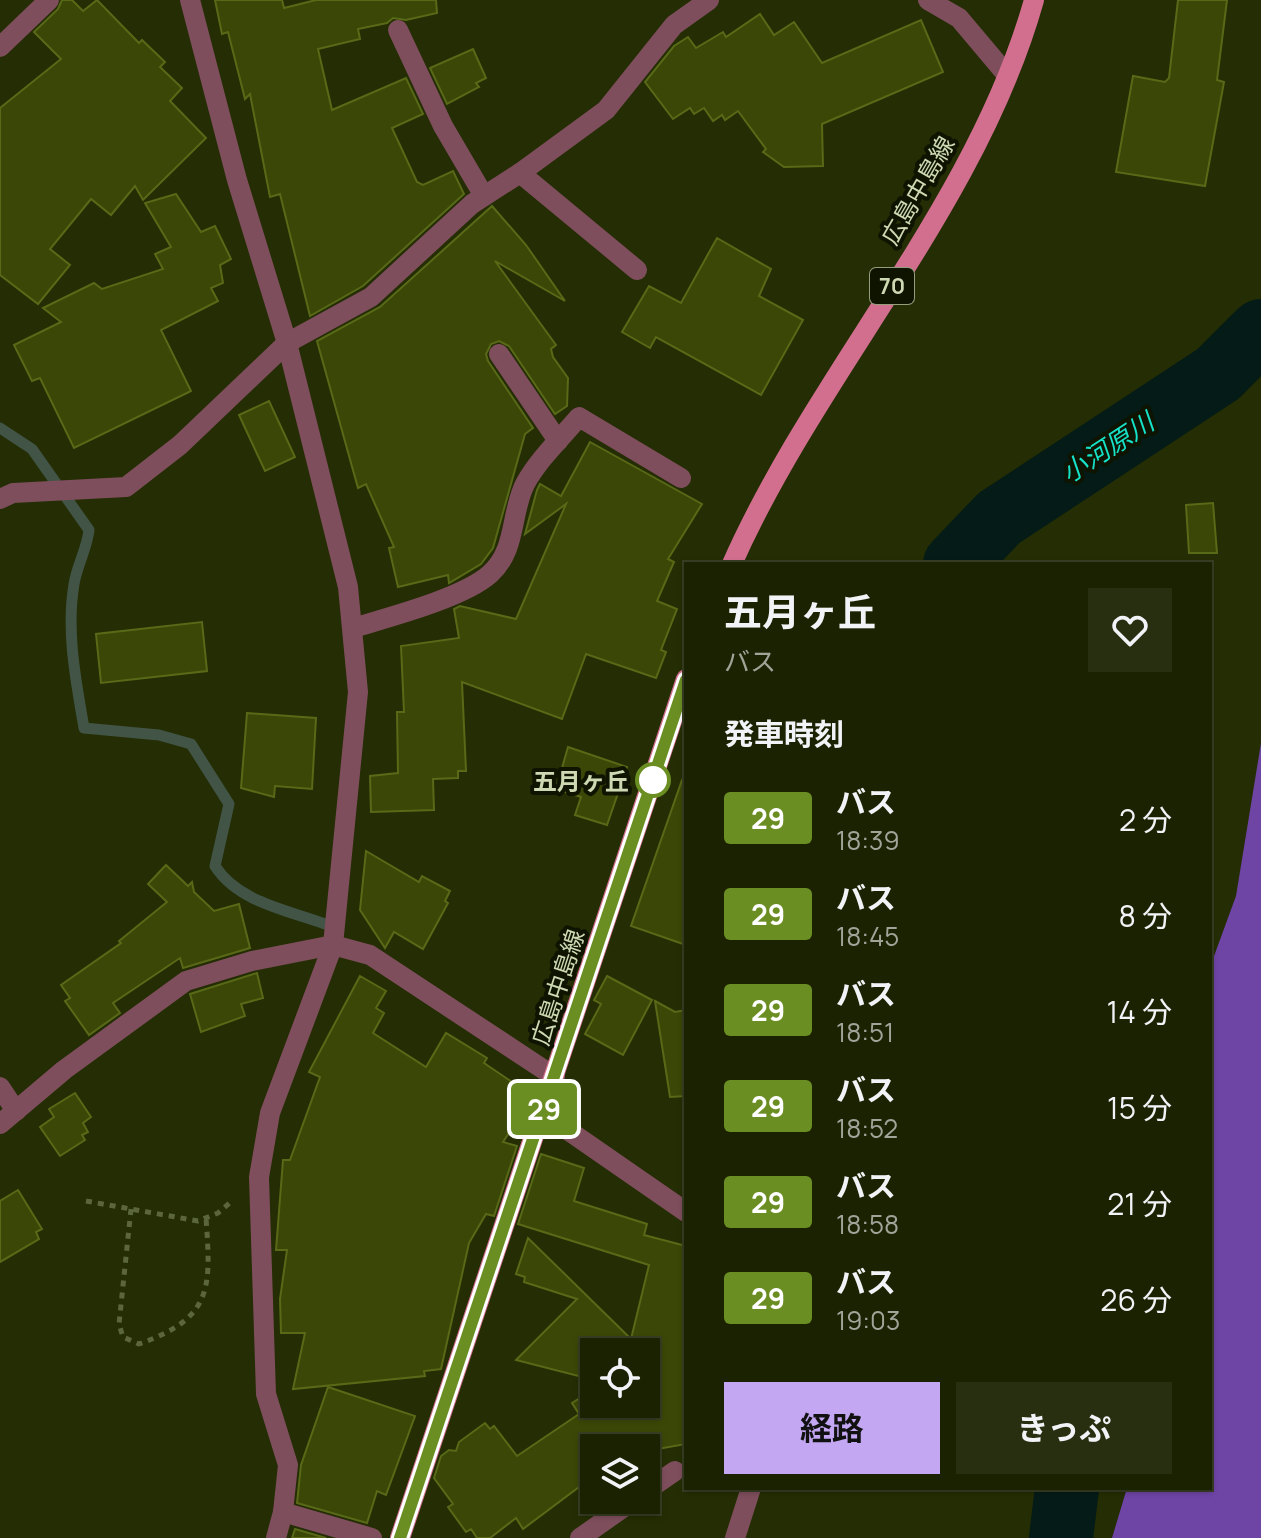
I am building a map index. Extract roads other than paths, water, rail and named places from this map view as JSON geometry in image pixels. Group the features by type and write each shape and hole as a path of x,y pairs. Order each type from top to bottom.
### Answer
{"main road":[{"name":"広島中島線","path":"733,562 776,478 949,192 1022,44 1034,0"},
{"name":"広島中島線","path":"406,1537 684,685"}],"street":[{"path":"0,47 49,0"},
{"path":"190,0 237,180 287,343 348,587 358,692 333,945 270,1113 259,1177 266,1394 288,1465 283,1512 276,1538"},
{"path":"0,499 13,493 126,487 180,445 287,343 371,297 484,196 606,110 674,25 709,0"},
{"path":"928,0 959,18 1007,75"},
{"path":"398,30 443,126 484,196"},
{"path":"520,173 637,270"},
{"path":"499,354 558,441"},
{"path":"353,628 431,604 489,575 508,552 515,512 526,483 579,417 681,478"},
{"path":"0,1124 64,1070 186,981 252,961 333,945 370,955 555,1077"},
{"path":"0,1087 16,1111"},
{"path":"543,1113 684,1211"},
{"path":"660,1481 675,1471"},
{"path":"735,1538 750,1490"},
{"path":"283,1512 372,1538"},
{"path":"580,1538 614,1514"}],"waterway":[{"name":"小河原川","path":"957,562 999,518 1218,374 1261,331"},
{"path":"0,428 32,449 89,530 74,584 71,620 84,728 159,735 191,744 229,804 215,866 225,878 250,896 325,924"},
{"name":"小河原川","path":"1061,1538 1067,1490"}],"place":[{"name":"五月ヶ丘","path":"653,780"}]}
